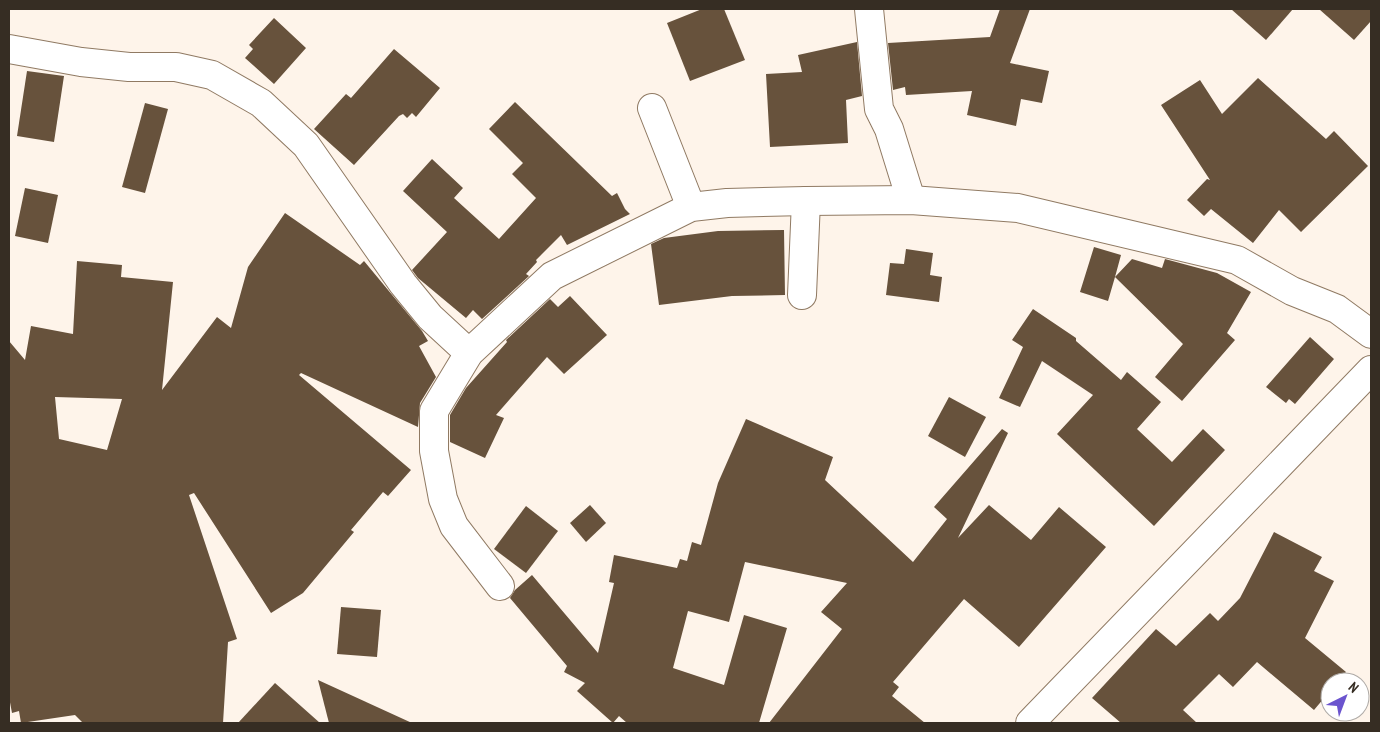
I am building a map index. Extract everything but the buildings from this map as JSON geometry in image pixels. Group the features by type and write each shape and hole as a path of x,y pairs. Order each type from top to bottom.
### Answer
{"street":[{"path":"869,9 879,109 889,129 911,200"},
{"path":"9,49 119,66 176,68 212,76 261,103 306,144 403,284 430,317 469,353"},
{"path":"652,108 691,207"},
{"path":"500,586 454,526 443,499 434,451 434,411 469,353 552,276 691,207 727,203 911,200 1018,208 1238,260 1292,291 1336,309 1371,334"},
{"path":"802,295 806,201"},
{"path":"1030,723 1371,370"}]}
